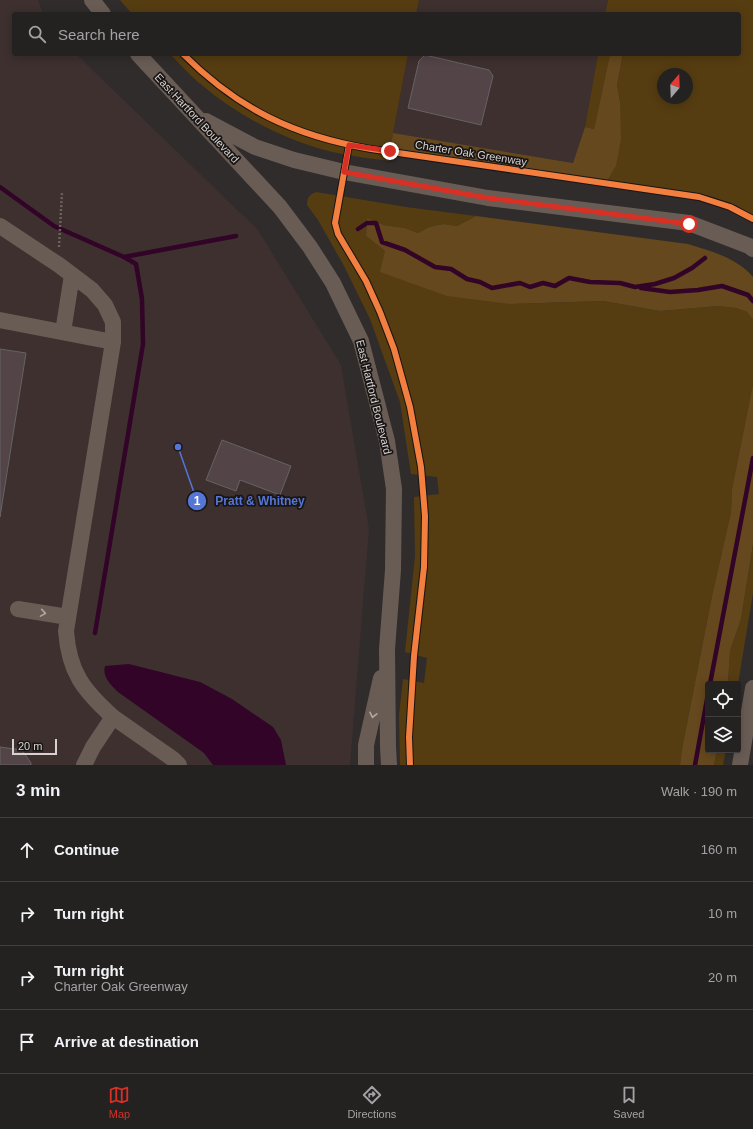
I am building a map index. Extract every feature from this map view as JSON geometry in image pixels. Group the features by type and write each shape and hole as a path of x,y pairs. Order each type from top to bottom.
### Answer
{"street":[{"path":"92,0 101,12"},
{"name":"East Hartford Boulevard","path":"140,56 280,207 310,247 333,284 361,341 387,441 394,489 394,570 387,649 389,765"},
{"path":"194,115 255,147 294,160 344,172 488,198 689,224 749,246 753,249"},
{"path":"0,226 92,290 105,305 113,322 113,342 66,631 67,646 71,662 79,680 93,700 113,718 174,759 179,765"},
{"path":"63,332 72,275"},
{"path":"0,320 113,342"},
{"path":"18,609 68,617"},
{"name":"East Hartford Boulevard","path":"366,765 366,745 387,649"},
{"path":"740,765 753,688"},
{"path":"84,765 93,747 113,718"}],"path":[{"path":"60,246 62,192"}],"shaded area":[{"path":"0,0 38,0 42,12 12,12 12,56 78,56 258,230 341,365 369,529 350,765 0,765"},
{"path":"120,0 419,0 416,12 130,12"},
{"path":"419,0 608,0 605,12 416,12"},
{"path":"608,0 753,0 753,216 736,205 710,196 606,183 616,166 620,102 617,85 623,56 741,56 741,12 605,12"},
{"path":"172,56 408,56 393,133 390,161 323,150 286,137 268,129 234,109 194,79"},
{"path":"408,56 598,56 585,127 573,163 393,133"},
{"path":"598,56 610,56 594,129 585,127"},
{"path":"610,56 623,56 617,85 620,102 621,139 616,166 606,183 508,170 390,151 393,133 573,163 585,127 594,129"},
{"path":"316,192 406,207 476,216 457,226 443,224 429,227 418,233 405,228 384,225 367,218 366,236 385,251 511,304 603,301 660,311 718,306 736,308 747,312 753,320 753,384 732,489 731,512 712,596 680,765 400,765 399,715 403,679 424,683 427,658 405,652 415,556 414,497 439,494 437,477 411,474 400,402 370,319 344,266 318,220 307,205 307,200 309,197"},
{"path":"476,216 688,244 723,256 747,270 753,277 753,320 747,312 736,308 718,306 660,311 603,301 511,304 447,296 380,272 385,251 366,236 367,218 384,225 405,228 418,233 429,227 443,224 457,226"},
{"path":"753,384 753,544 741,619 730,651 728,681 705,681 705,753 716,753 714,765 680,765 712,596 731,512 732,489"},
{"path":"753,544 753,593 738,681 728,681 730,651 741,619"},
{"path":"129,664 200,682 232,699 273,727 281,740 286,765 213,765 204,753 118,692 110,684 105,674 105,666"},
{"path":"716,753 725,753 723,765 714,765"}],"building":[{"path":"424,56 429,56 489,70 493,76 481,125 408,108 419,61"},
{"path":"0,349 26,353 0,517"},
{"path":"222,440 291,466 280,495 240,480 236,491 206,480"},
{"path":"0,747 22,750 31,765 0,765"}],"waterway":[{"path":"0,187 54,226 124,257 236,236"},
{"path":"358,229 367,223 376,223 382,242 405,250 435,267 451,269 467,279 480,282 492,288 520,283 530,287 543,283 555,286 569,278 590,282 620,283 635,287 655,284 674,278 692,268 705,258"},
{"path":"95,633 143,344 142,299 136,264 124,257"},
{"path":"641,288 670,292 698,290 722,286 748,295 753,301"},
{"path":"711,681 753,458"},
{"path":"695,765 705,710"}],"cycle path":[{"name":"Charter Oak Greenway","path":"185,56 225,90 246,105 292,128 317,136 371,149 699,197 730,207 753,219"},
{"path":"349,145 335,223 338,234 366,281 394,349 410,407 421,467 425,516 424,567 414,656 409,737 410,765"}],"place":[{"name":"Pratt & Whitney","path":"178,447"}],"route":[{"path":"390,151 349,145 344,172 488,198 689,224"}]}
